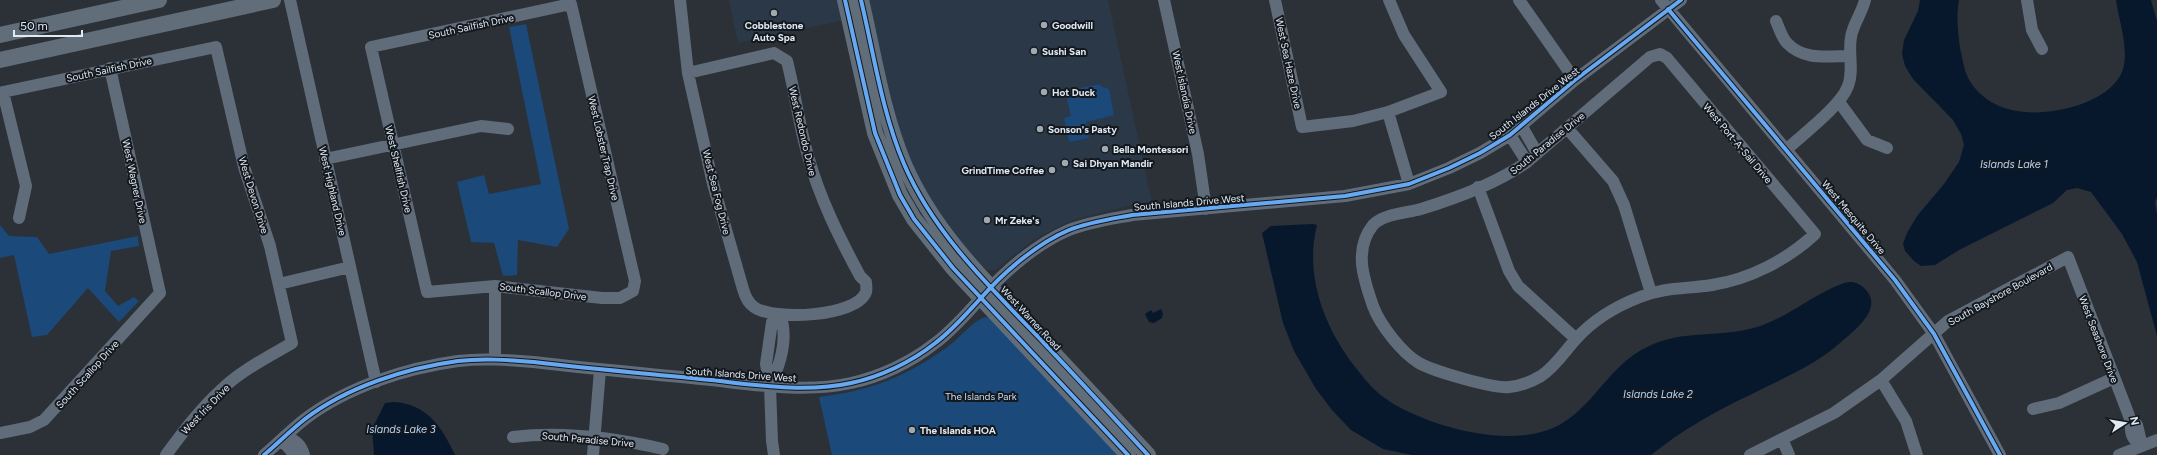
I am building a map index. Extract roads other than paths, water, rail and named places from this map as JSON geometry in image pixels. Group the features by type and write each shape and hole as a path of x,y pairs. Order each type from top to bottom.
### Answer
{"main road":[{"path":"0,35 159,0"},
{"path":"0,60 273,0"},
{"name":"West Warner Road","path":"845,0 872,119 882,155 900,194 914,218 934,245 986,293 1148,455"},
{"name":"West Warner Road","path":"862,0 888,115 904,164 928,209 986,293 1128,455"},
{"path":"872,119 888,115"}],"street":[{"name":"West Highland Drive","path":"290,0 376,382"},
{"name":"West Islandia Drive","path":"1164,0 1198,154 1206,209"},
{"name":"West Sea Haze Drive","path":"1275,0 1302,127 1353,121 1388,112"},
{"path":"1389,0 1404,35 1441,92 1388,112 1408,184"},
{"path":"1519,0 1575,80"},
{"name":"South Islands Drive West","path":"264,455 306,418 341,397 376,382 415,370 458,361 495,359 770,386 820,387 851,383 882,373 934,344 961,321 986,293 1043,244 1068,231 1104,220 1132,215 1345,196 1408,184 1450,168 1480,153 1510,135 1665,5 1680,0"},
{"path":"1786,150 1839,102 1848,86 1851,71 1850,38 1855,22 1865,0"},
{"path":"2027,0 2032,30 2042,49"},
{"name":"West Sea Fog Drive","path":"682,2 688,73 713,184 742,290 754,308 780,315"},
{"name":"South Sailfish Drive","path":"371,47 571,4"},
{"name":"West Lobster Trap Drive","path":"571,4 635,281 633,291"},
{"name":"West Mesquite Drive","path":"1665,5 1883,264 1934,334 2000,455"},
{"path":"1776,21 1786,43 1799,53 1813,57 1850,56"},
{"name":"South Sailfish Drive","path":"19,218 26,186 3,92 216,46"},
{"name":"West Devon Drive","path":"216,46 244,167 270,246 292,343"},
{"name":"West Shellfish Drive","path":"371,47 427,292"},
{"name":"West Redondo Drive","path":"688,73 774,53 782,56 787,61 807,154 818,188 830,221 860,276 866,282 866,292 853,303 839,309 810,315 780,315"},
{"name":"South Paradise Drive","path":"1576,339 1543,375 1526,384 1507,388 1468,380 1418,362 1398,345 1375,313 1363,279 1361,260 1364,242 1374,224 1389,217 1420,209 1506,176 1537,153 1650,57 1660,54"},
{"name":"West Port-A-Sail Drive","path":"1651,293 1734,280 1765,268 1798,250 1815,234 1667,58 1660,54"},
{"name":"West Wagner Drive","path":"110,68 160,293"},
{"path":"1839,102 1867,140 1887,148"},
{"path":"1521,125 1537,153"},
{"path":"325,159 481,126 508,129"},
{"path":"1478,187 1509,270 1518,286 1576,339 1593,321 1617,306 1651,293 1624,205 1613,181 1567,128"},
{"path":"1510,135 1526,162"},
{"name":"South Bayshore Boulevard","path":"1750,455 1834,413 1881,380 1948,321 2068,257"},
{"name":"West Seashore Drive","path":"2068,257 2131,421 2130,430 2133,439 2142,446"},
{"path":"279,284 350,266"},
{"path":"495,286 495,359"},
{"name":"South Scallop Drive","path":"427,292 495,286 602,298 620,298 633,291"},
{"name":"South Scallop Drive","path":"0,433 30,427 44,420 160,293"},
{"path":"774,455 770,386 780,366 784,326 780,315"},
{"name":"West Iris Drive","path":"166,455 189,423 223,388 261,361 292,343"},
{"path":"592,455 600,370"},
{"path":"2033,408 2059,403 2114,378"},
{"path":"1881,380 1906,421 1917,455"},
{"name":"South Paradise Drive","path":"513,437 543,433 638,443 663,449"},
{"path":"295,455 286,446 285,436 295,440 302,449 304,455"},
{"path":"1782,439 1789,455"},
{"path":"2119,455 2157,440"}],"water":[{"name":"Islands Lake 1","path":"1920,0 1959,0 1957,18 1960,48 1965,71 1971,83 1981,95 1993,103 2007,109 2021,112 2036,112 2065,109 2079,105 2092,100 2111,87 2120,76 2125,61 2123,35 2116,0 2151,0 2157,21 2157,197 2155,202 2157,214 2157,336 2137,262 2122,234 2091,192 2077,188 2067,190 2053,203 1959,250 1935,265 1921,266 1905,251 1903,244 1907,233 1917,216 1944,184 1959,162 1964,145 1961,134 1953,120 1913,79 1905,66 1902,54 1904,40 1918,11"},
{"name":"Islands Lake 2","path":"1317,225 1313,263 1315,282 1320,301 1335,336 1345,353 1360,373 1379,394 1407,411 1428,420 1475,433 1500,436 1524,435 1545,431 1564,422 1576,413 1623,363 1647,347 1660,341 1674,338 1730,332 1757,327 1769,323 1822,293 1847,282 1856,283 1863,287 1869,295 1871,302 1870,310 1854,331 1820,358 1798,371 1713,414 1687,429 1651,455 1412,455 1383,449 1351,430 1332,410 1316,389 1294,351 1283,323 1262,233 1271,226"},
{"path":"1161,309 1163,314 1162,318 1154,323 1149,322 1145,314 1151,310 1153,313"},
{"name":"Islands Lake 3","path":"394,402 416,407 424,412 439,426 455,455 374,455 372,429 385,403"}],"place":[{"name":"Cobblestone Auto Spa","path":"774,13"},
{"name":"Goodwill","path":"1044,25"},
{"name":"Sushi San","path":"1034,51"},
{"name":"Hot Duck","path":"1044,92"},
{"name":"Sonson's Pasty","path":"1040,129"},
{"name":"Bella Montessori","path":"1105,149"},
{"name":"Sai Dhyan Mandir","path":"1065,163"},
{"name":"GrindTime Coffee","path":"1052,170"},
{"name":"Mr Zeke's","path":"987,220"},
{"name":"The Islands HOA","path":"912,430"}],"park label":[{"name":"The Islands Park","path":"981,396"}]}
